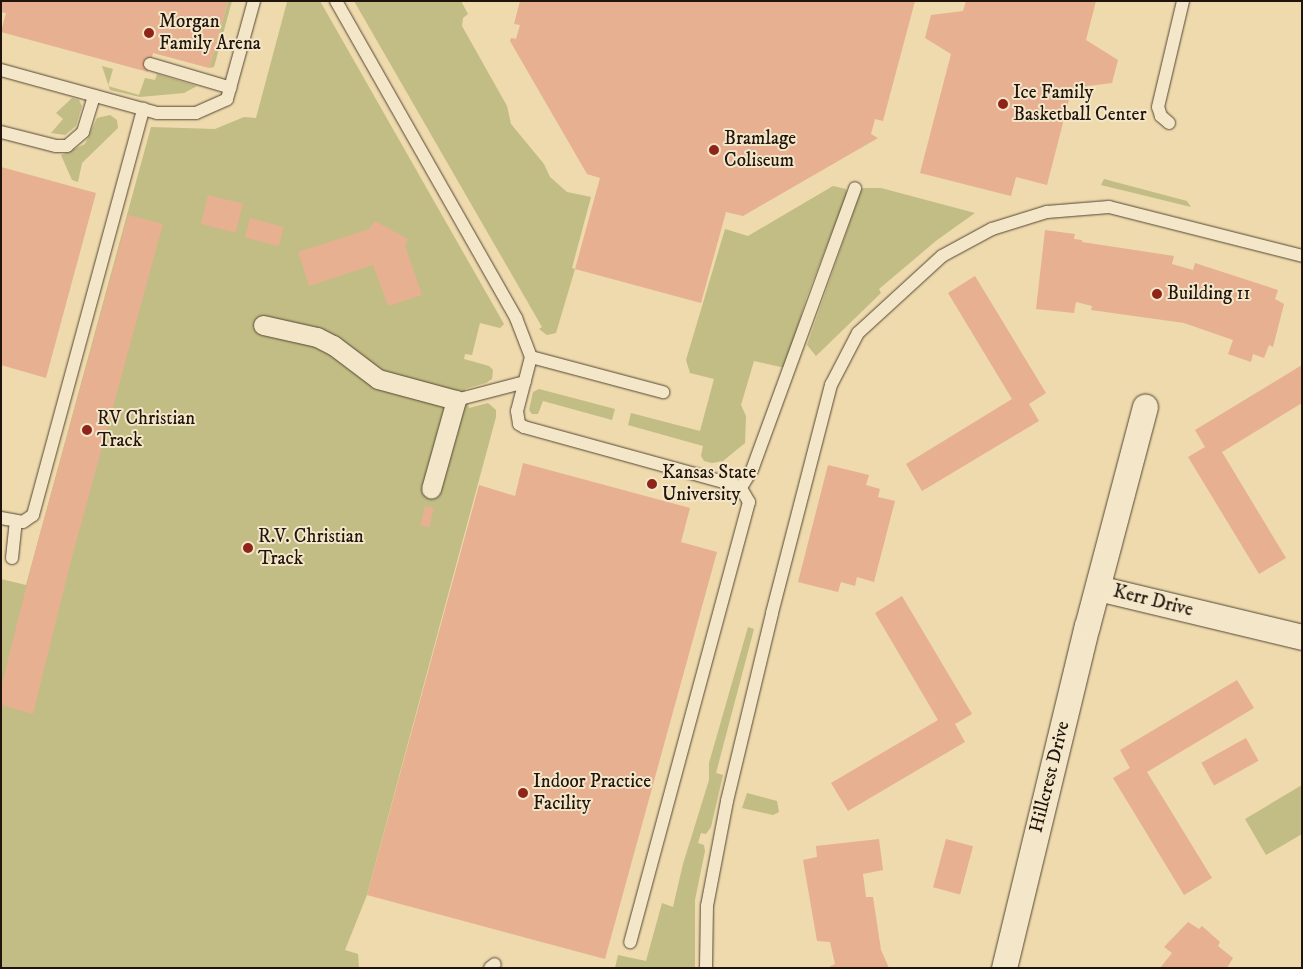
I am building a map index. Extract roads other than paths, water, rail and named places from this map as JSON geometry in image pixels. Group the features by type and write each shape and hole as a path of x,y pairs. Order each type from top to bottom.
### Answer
{"street":[{"path":"263,325 317,337 333,345 378,380 456,400 431,489"},
{"name":"Kerr Drive","path":"1145,407 1098,588 1302,637"},
{"name":"Hillcrest Drive","path":"1004,968 1098,588"}],"lane":[{"path":"1,70 157,113 196,113 227,99 254,1"},
{"path":"336,1 516,318 531,357 517,411 519,424 740,489 748,502 747,512 630,942"},
{"path":"1169,123 1161,116 1158,107 1183,1"},
{"path":"150,64 231,88"},
{"path":"1,132 56,146 67,146 82,132 94,96"},
{"path":"1,518 16,522 29,520 32,515 143,109"},
{"path":"740,489 752,470 855,188"},
{"path":"706,968 707,906 727,801 787,550 831,385 858,333 942,256 992,228 1047,212 1109,207 1302,256"},
{"path":"531,357 663,392"},
{"path":"456,400 525,382"},
{"path":"12,558 7,544 16,522"}],"place":[{"name":"Morgan Family Arena","path":"149,33"},
{"name":"Ice Family Basketball Center","path":"1003,104"},
{"name":"Bramlage Coliseum","path":"714,150"},
{"name":"Building 11","path":"1157,294"},
{"name":"RV Christian Track","path":"87,430"},
{"name":"Kansas State University","path":"652,484"},
{"name":"R.V. Christian Track","path":"248,548"},
{"name":"Indoor Practice Facility","path":"523,793"}]}
